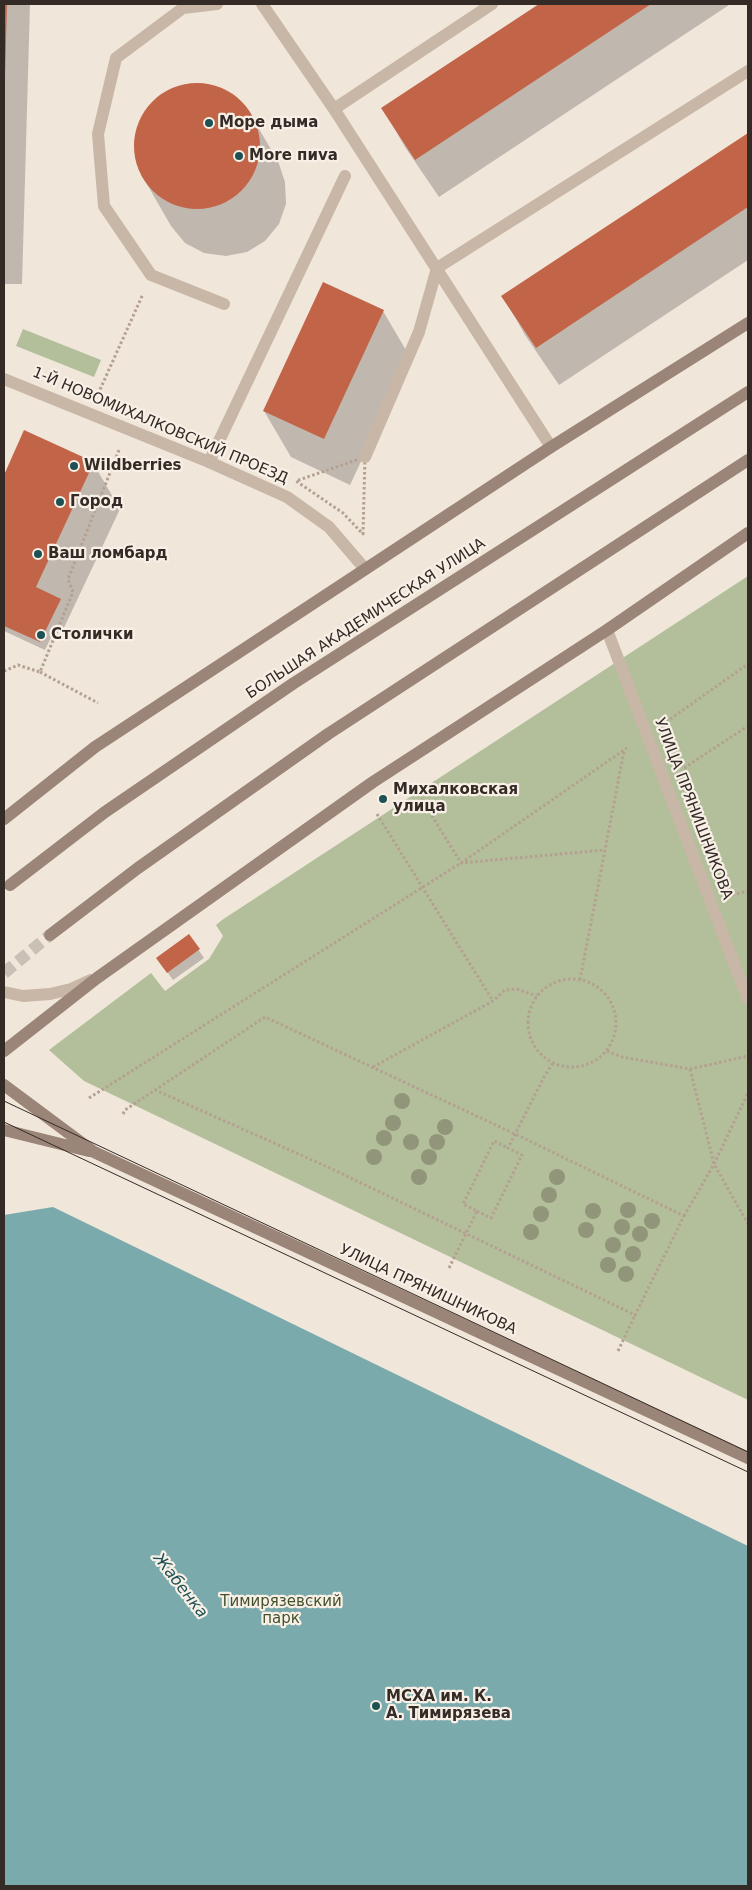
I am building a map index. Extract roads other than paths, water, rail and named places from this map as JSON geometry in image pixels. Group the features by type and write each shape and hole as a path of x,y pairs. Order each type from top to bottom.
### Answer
{"main road":[{"path":"4,819 96,747 551,447 748,323"},
{"name":"БОЛЬШАЯ АКАДЕМИЧЕСКАЯ УЛИЦА","path":"10,885 105,812 286,689 748,392"},
{"path":"50,935 138,868 328,734 748,460"},
{"path":"4,1051 97,978 373,782 607,630 748,533"},
{"name":"УЛИЦА ПРЯНИШНИКОВА","path":"4,1085 94,1152"},
{"name":"УЛИЦА ПРЯНИШНИКОВА","path":"4,1130 94,1152 748,1458"}],"street":[{"path":"216,4 183,8 116,58 98,134 104,206 151,276 224,304"},
{"path":"262,4 334,110 551,447"},
{"path":"334,110 492,4"},
{"path":"365,457 419,332 437,268 748,71"},
{"path":"209,462 345,176"},
{"name":"1-Й НОВОМИХАЛКОВСКИЙ ПРОЕЗД","path":"4,379 128,428 287,497 329,527 365,569"},
{"name":"УЛИЦА ПРЯНИШНИКОВА","path":"607,630 748,1000"},
{"path":"4,992 23,996 50,994 71,989 97,978"}],"water":[{"name":"Тимирязевский парк","path":"53,1207 748,1546 748,1886 4,1886 4,1215"}],"tunnel":[{"path":"4,973 50,935"}],"tram line":[{"path":"4,1101 748,1452"},
{"path":"4,1122 748,1472"}],"place":[{"name":"Море дыма","path":"209,123"},
{"name":"More пиva","path":"239,156"},
{"name":"Wildberries","path":"74,466"},
{"name":"Город","path":"60,502"},
{"name":"Ваш ломбард","path":"38,554"},
{"name":"Столички","path":"41,635"},
{"name":"Михалковская улица","path":"383,799"},
{"name":"МСХА им. К. А. Тимирязева","path":"376,1706"}],"water label":[{"name":"Жабенка","path":"180,1586"}]}
